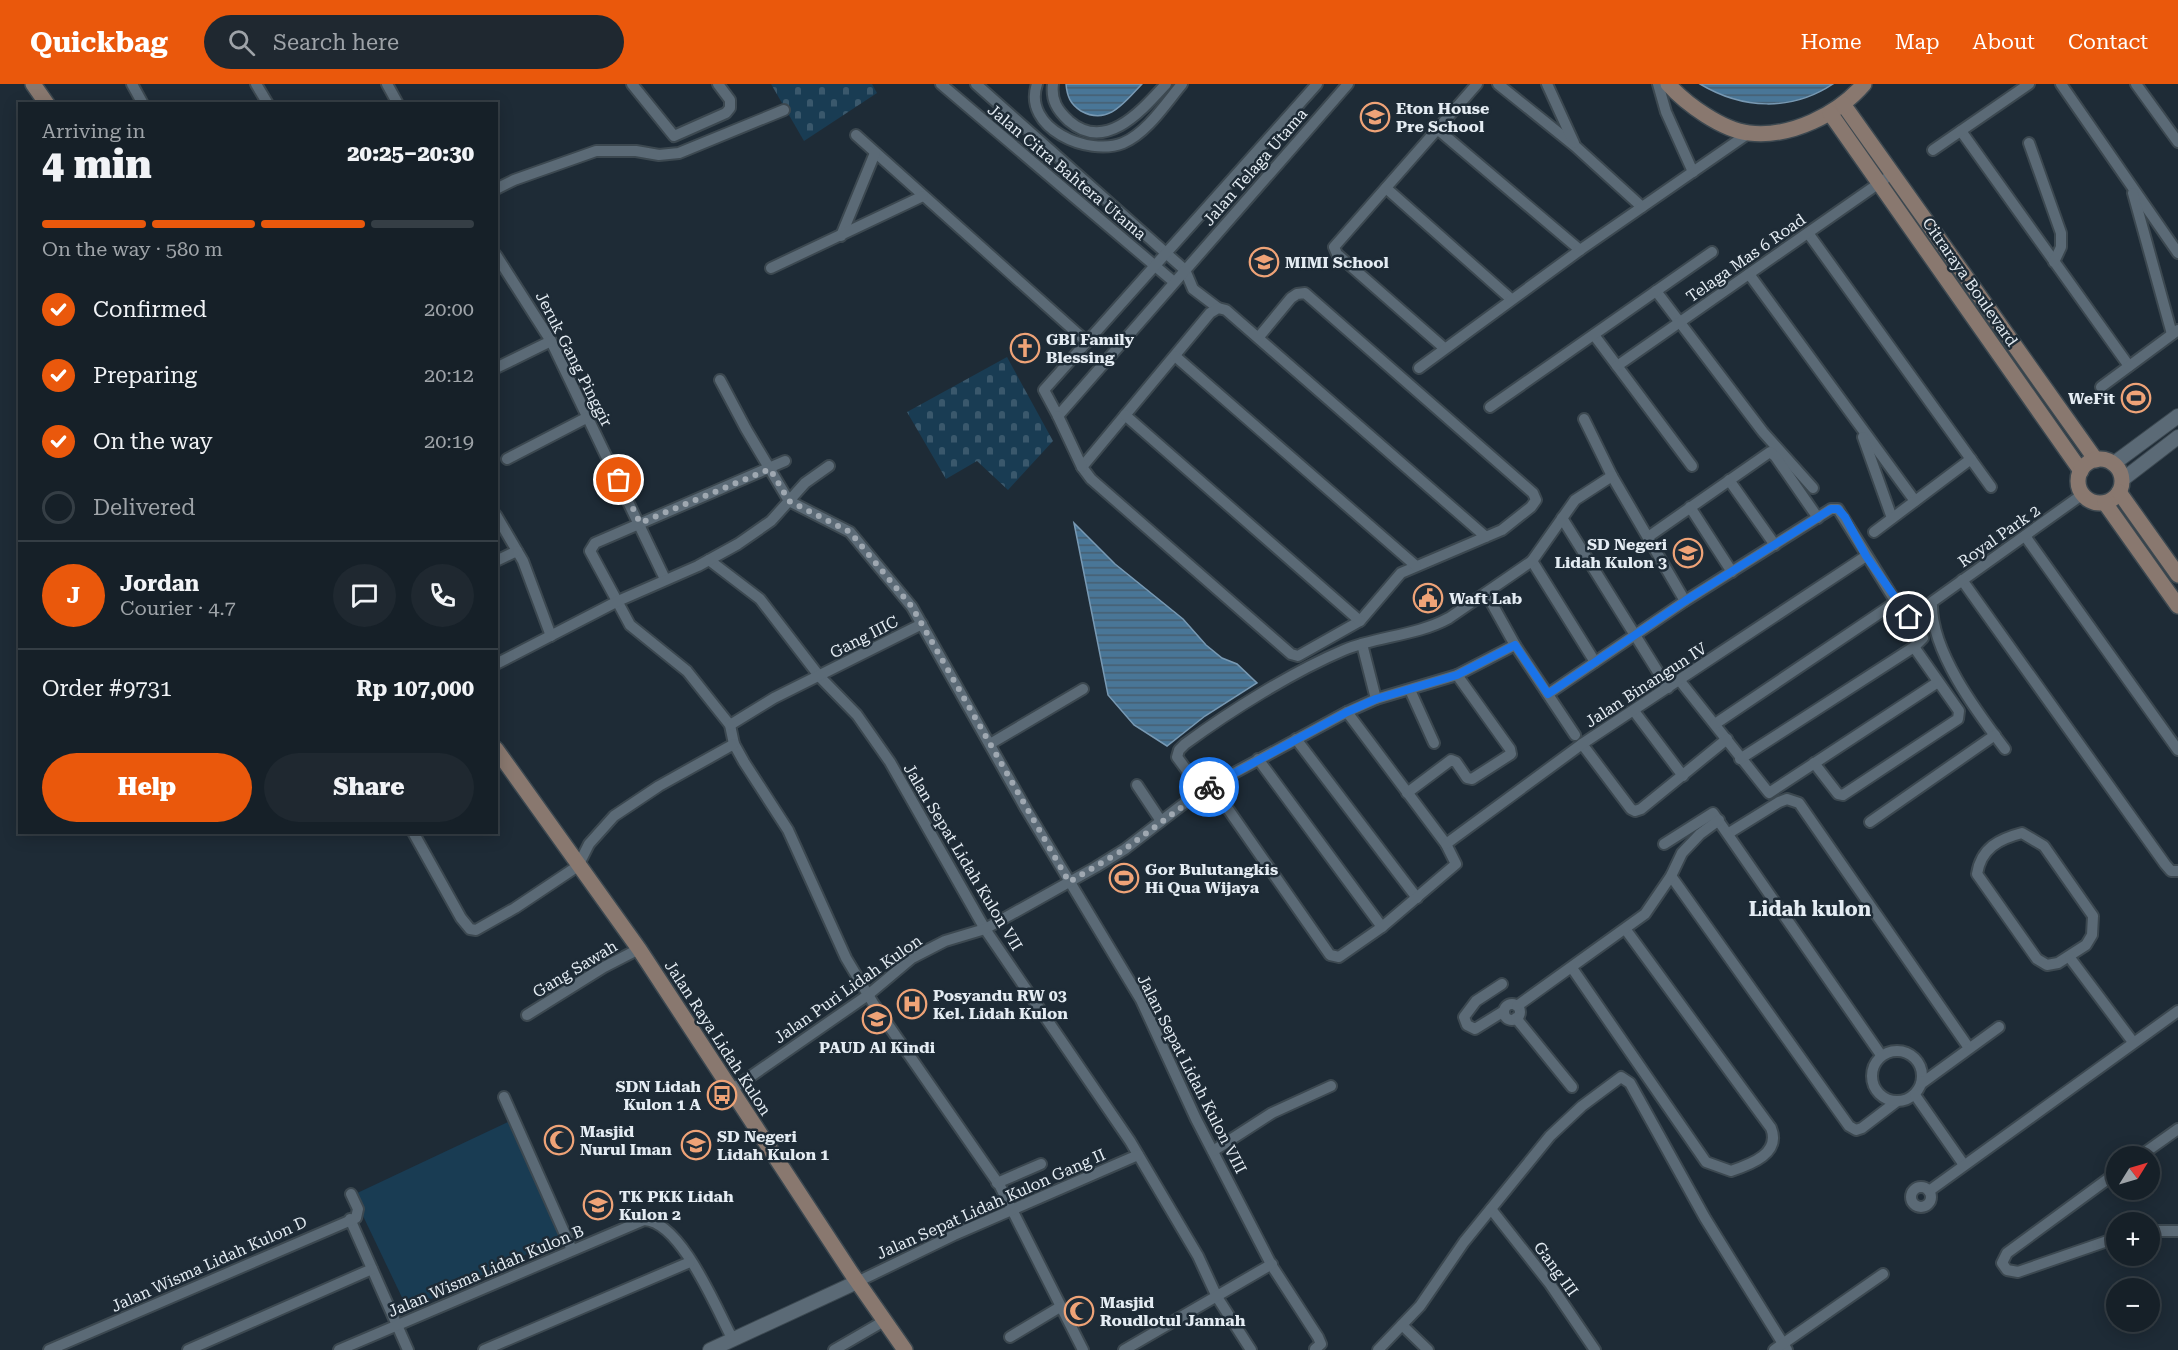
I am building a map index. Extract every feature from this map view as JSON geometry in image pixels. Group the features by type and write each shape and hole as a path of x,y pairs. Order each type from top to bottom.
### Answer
{"main road":[{"path":"33,84 46,102"},
{"path":"1668,84 1697,110 1749,133 1778,132 1805,124 1830,113 1864,84"},
{"name":"Citraraya Boulevard","path":"1843,104 2096,460"},
{"name":"Citraraya Boulevard","path":"1830,113 2081,471"},
{"path":"2178,576 2121,486 2113,464 2096,460 2081,471 2079,483 2083,494 2093,502 2105,503 2178,606"},
{"path":"2105,503 2121,486"},
{"name":"Jalan Raya Lidah Kulon","path":"498,752 639,949 857,1282 905,1350"}],"street":[{"path":"132,84 142,102"},
{"path":"256,84 267,102"},
{"path":"387,84 398,102"},
{"path":"632,84 674,136 726,113 730,108 730,100 718,84"},
{"name":"Jalan Citra Bahtera Utama","path":"941,84 1174,282"},
{"name":"Jalan Citra Bahtera Utama","path":"976,84 1185,270 1193,289 1218,308 1226,310 1486,537"},
{"path":"1037,84 1036,104 1047,126 1067,139 1098,149 1124,142 1145,127 1182,84"},
{"path":"1053,84 1052,94 1059,112 1075,126 1098,133 1117,128 1135,118 1167,84"},
{"name":"Jalan Telaga Utama","path":"1317,84 1044,390 1058,416 1348,84"},
{"path":"1443,347 1334,250 1336,244 1477,84"},
{"path":"1498,84 1575,146 1642,207"},
{"path":"1546,84 1575,146"},
{"path":"1658,84 1666,112 1693,172"},
{"path":"1933,150 2029,84"},
{"path":"2061,84 2178,253"},
{"path":"2136,84 2178,142"},
{"path":"498,188 514,180 596,151 636,151 659,155 679,153 784,110"},
{"path":"1436,128 1580,250"},
{"path":"1961,131 2129,366"},
{"path":"1419,368 1443,347 1749,133"},
{"path":"856,135 1087,342"},
{"path":"2029,143 2061,233 2061,247 2054,262"},
{"path":"841,236 875,153"},
{"name":"Telaga Mas 6 Road","path":"1617,366 1892,174"},
{"path":"2101,387 2175,332 2131,184"},
{"path":"1386,188 1511,299"},
{"path":"771,268 923,196"},
{"path":"1808,233 1991,487"},
{"path":"1490,407 1713,252"},
{"name":"Jeruk Gang Pinggir","path":"498,258 551,341 665,579"},
{"path":"1749,274 1915,501"},
{"path":"1656,291 1763,432 1813,488"},
{"path":"1058,416 1082,466 1091,479 1291,654 1298,656 1360,621 1401,573 1502,530 1531,507 1536,500 1533,493 1305,293 1291,298 1258,338"},
{"path":"1082,466 1218,308"},
{"path":"1594,334 1692,466"},
{"path":"498,367 551,341"},
{"path":"1175,356 1416,566"},
{"path":"720,380 789,501"},
{"path":"1125,415 1360,621"},
{"path":"2113,464 2178,416"},
{"path":"507,459 588,417"},
{"path":"1584,419 1612,476 1685,601"},
{"path":"1858,424 1892,518"},
{"path":"2121,486 2178,437"},
{"path":"1648,537 1772,453 1818,518"},
{"path":"1874,532 1971,459"},
{"path":"785,461 595,543 590,551 630,625 687,671 730,725 734,744 788,830 846,958 868,995 997,1183 1083,1350"},
{"path":"498,663 618,601 709,560 771,521 805,483 829,466"},
{"path":"1347,712 1446,844 1455,858 1456,866 1382,927 1339,957 1330,955 1207,788 1177,757 1179,750 1257,697 1330,656 1362,644 1435,625 1486,593 1532,561 1575,500 1612,476"},
{"path":"1729,480 1775,545"},
{"name":"Royal Park 2","path":"1995,735 1945,655 1932,602 2083,494"},
{"name":"Jalan Sepat Lidah Kulon VIII","path":"789,501 850,532 900,590 922,624 1069,882 1141,1000 1213,1151 1272,1264 1318,1337 1321,1344 1315,1349"},
{"path":"1690,507 1732,572"},
{"path":"1548,694 1685,601 1831,509 1838,509 1896,602 1923,635 1916,645 1740,759"},
{"path":"498,518 517,551 551,636"},
{"path":"1562,518 1668,688"},
{"path":"2025,536 2178,750"},
{"path":"498,560 517,551"},
{"name":"Jalan Binangun IV","path":"1446,844 1579,739 1634,711 1866,556"},
{"name":"Jalan Sepat Lidah Kulon VII","path":"709,560 759,599 820,677 857,715 890,762 985,929 1138,1155 1198,1256 1217,1297 1251,1350"},
{"path":"1532,561 1595,662"},
{"path":"1962,580 2165,864 2171,871 2178,871"},
{"path":"1486,593 1515,645 1548,694 1633,811 1641,809 1726,739"},
{"path":"1715,724 1896,602"},
{"name":"Gang IIIC","path":"730,725 774,698 922,624"},
{"path":"1362,644 1376,699"},
{"name":"Jalan Puri Lidah Kulon","path":"731,1090 868,995 912,958 929,948 985,929 1069,882 1125,849 1207,788 1258,759 1376,699 1457,675 1515,645"},
{"path":"1814,763 1838,794 1843,795 1960,717 1959,711 1916,645"},
{"path":"1407,793 1451,760 1467,778 1472,779 1511,754 1510,749 1457,675"},
{"path":"1680,681 1768,793 1938,682"},
{"path":"990,744 1083,689"},
{"path":"1410,690 1434,743"},
{"path":"1634,711 1683,776"},
{"path":"1870,822 1995,735 2005,749"},
{"path":"1296,739 1417,898"},
{"path":"414,834 461,918 470,929 480,928 578,866 589,844 614,816 659,786 734,744"},
{"path":"1258,759 1382,927"},
{"path":"1137,785 1161,821"},
{"path":"1729,832 1779,802 1787,799 1799,803 1970,1048"},
{"path":"1664,844 1713,813 1729,832 1881,1055"},
{"path":"1502,984 1476,1001 1464,1017 1467,1025 1475,1029 1504,1011 1507,1005 1517,1006 1626,930 1645,914 1671,876 1682,854 1700,834 1719,820"},
{"path":"2022,832 2034,837 2044,846 2086,903 2093,915 2092,935 2086,945 2070,958 2047,965 2037,959 1983,886 1977,874 1978,865 1981,857 1994,844 2022,832"},
{"path":"1671,876 1849,1126 1856,1130 1862,1128 1896,1102 1915,1095 1922,1083 1999,1027"},
{"path":"1572,968 1706,1162 1731,1171 1760,1158 1774,1146 1775,1138 1771,1128 1626,930"},
{"name":"Gang Sawah","path":"527,1015 639,949"},
{"path":"2070,958 2133,1042"},
{"path":"1504,1011 1509,1020 1516,1018 1520,1012 1517,1006"},
{"path":"1929,1191 2178,1011"},
{"path":"1516,1018 1572,1087"},
{"path":"1896,1102 1883,1098 1874,1089 1871,1077 1873,1064 1881,1055 1891,1050 1902,1050 1911,1054 1919,1062 1922,1083"},
{"path":"1378,1350 1420,1306 1491,1209 1550,1136 1610,1083 1620,1077 1627,1079 1781,1348 1883,1274"},
{"path":"1213,1151 1272,1113 1331,1086"},
{"path":"1915,1095 1964,1166"},
{"path":"504,1097 572,1250"},
{"path":"2154,1146 2178,1129"},
{"name":"Jalan Sepat Lidah Kulon Gang II","path":"857,1282 1012,1209 1138,1155"},
{"path":"997,1183 1041,1164"},
{"path":"2106,1180 2007,1253 2002,1263 2007,1270 2018,1272 2106,1241"},
{"path":"351,1194 358,1213 356,1218 350,1219 408,1350"},
{"name":"Gang III","path":"1491,1209 1551,1284 1595,1350"},
{"name":"Jalan Wisma Lidah Kulon D","path":"49,1350 71,1346 350,1219"},
{"name":"Jalan Wisma Lidah Kulon B","path":"339,1350 644,1220 662,1226 675,1237 690,1262"},
{"path":"2160,1231 2178,1231"},
{"path":"484,1350 690,1262 733,1340"},
{"path":"1124,1350 1272,1264"},
{"path":"188,1350 372,1269"},
{"path":"710,1350 857,1282"},
{"path":"1010,1337 1060,1307"},
{"path":"834,1350 884,1321"},
{"path":"1402,1325 1428,1350"}],"green space":[{"path":"771,84 872,84 877,93 804,141"},
{"path":"1007,357 1053,441 1008,490 977,461 946,479 907,412"},
{"path":"508,1122 563,1237 408,1310 353,1195"}],"shaded area":[{"path":"1066,84 1142,84 1122,105 1099,116 1081,111 1074,106 1068,96"},
{"path":"1700,84 1833,84 1800,99 1766,104 1733,98"},
{"path":"1074,523 1115,564 1183,619 1206,645 1222,658 1237,664 1257,683 1205,716 1167,746 1134,725 1108,695"}],"way so far":[{"path":"619,480 640,523 770,469 789,501 850,532 912,607 1069,882 1125,849 1209,787"}],"place":[{"name":"Eton House Pre School","path":"1375,117"},
{"name":"MIMI School","path":"1264,262"},
{"name":"GBI Family Blessing","path":"1025,348"},
{"name":"WeFit","path":"2136,398"},
{"name":"SD Negeri Lidah Kulon 3","path":"1688,553"},
{"name":"Waft Lab","path":"1428,598"},
{"name":"Gor Bulutangkis Hi Qua Wijaya","path":"1124,878"},
{"name":"Posyandu RW 03 Kel. Lidah Kulon","path":"912,1004"},
{"name":"PAUD Al Kindi","path":"877,1019"},
{"name":"SDN Lidah Kulon 1 A","path":"722,1095"},
{"name":"Masjid Nurul Iman","path":"559,1140"},
{"name":"SD Negeri Lidah Kulon 1","path":"696,1145"},
{"name":"TK PKK Lidah Kulon 2","path":"598,1205"},
{"name":"Masjid Roudlotul Jannah","path":"1079,1311"}],"district":[{"name":"Lidah kulon","path":"1810,909"}],"route":[{"path":"1209,787 1347,712 1376,699 1457,675 1515,645 1548,694 1685,601 1831,509 1838,509 1845,517 1866,556 1896,602 1909,617"}]}
